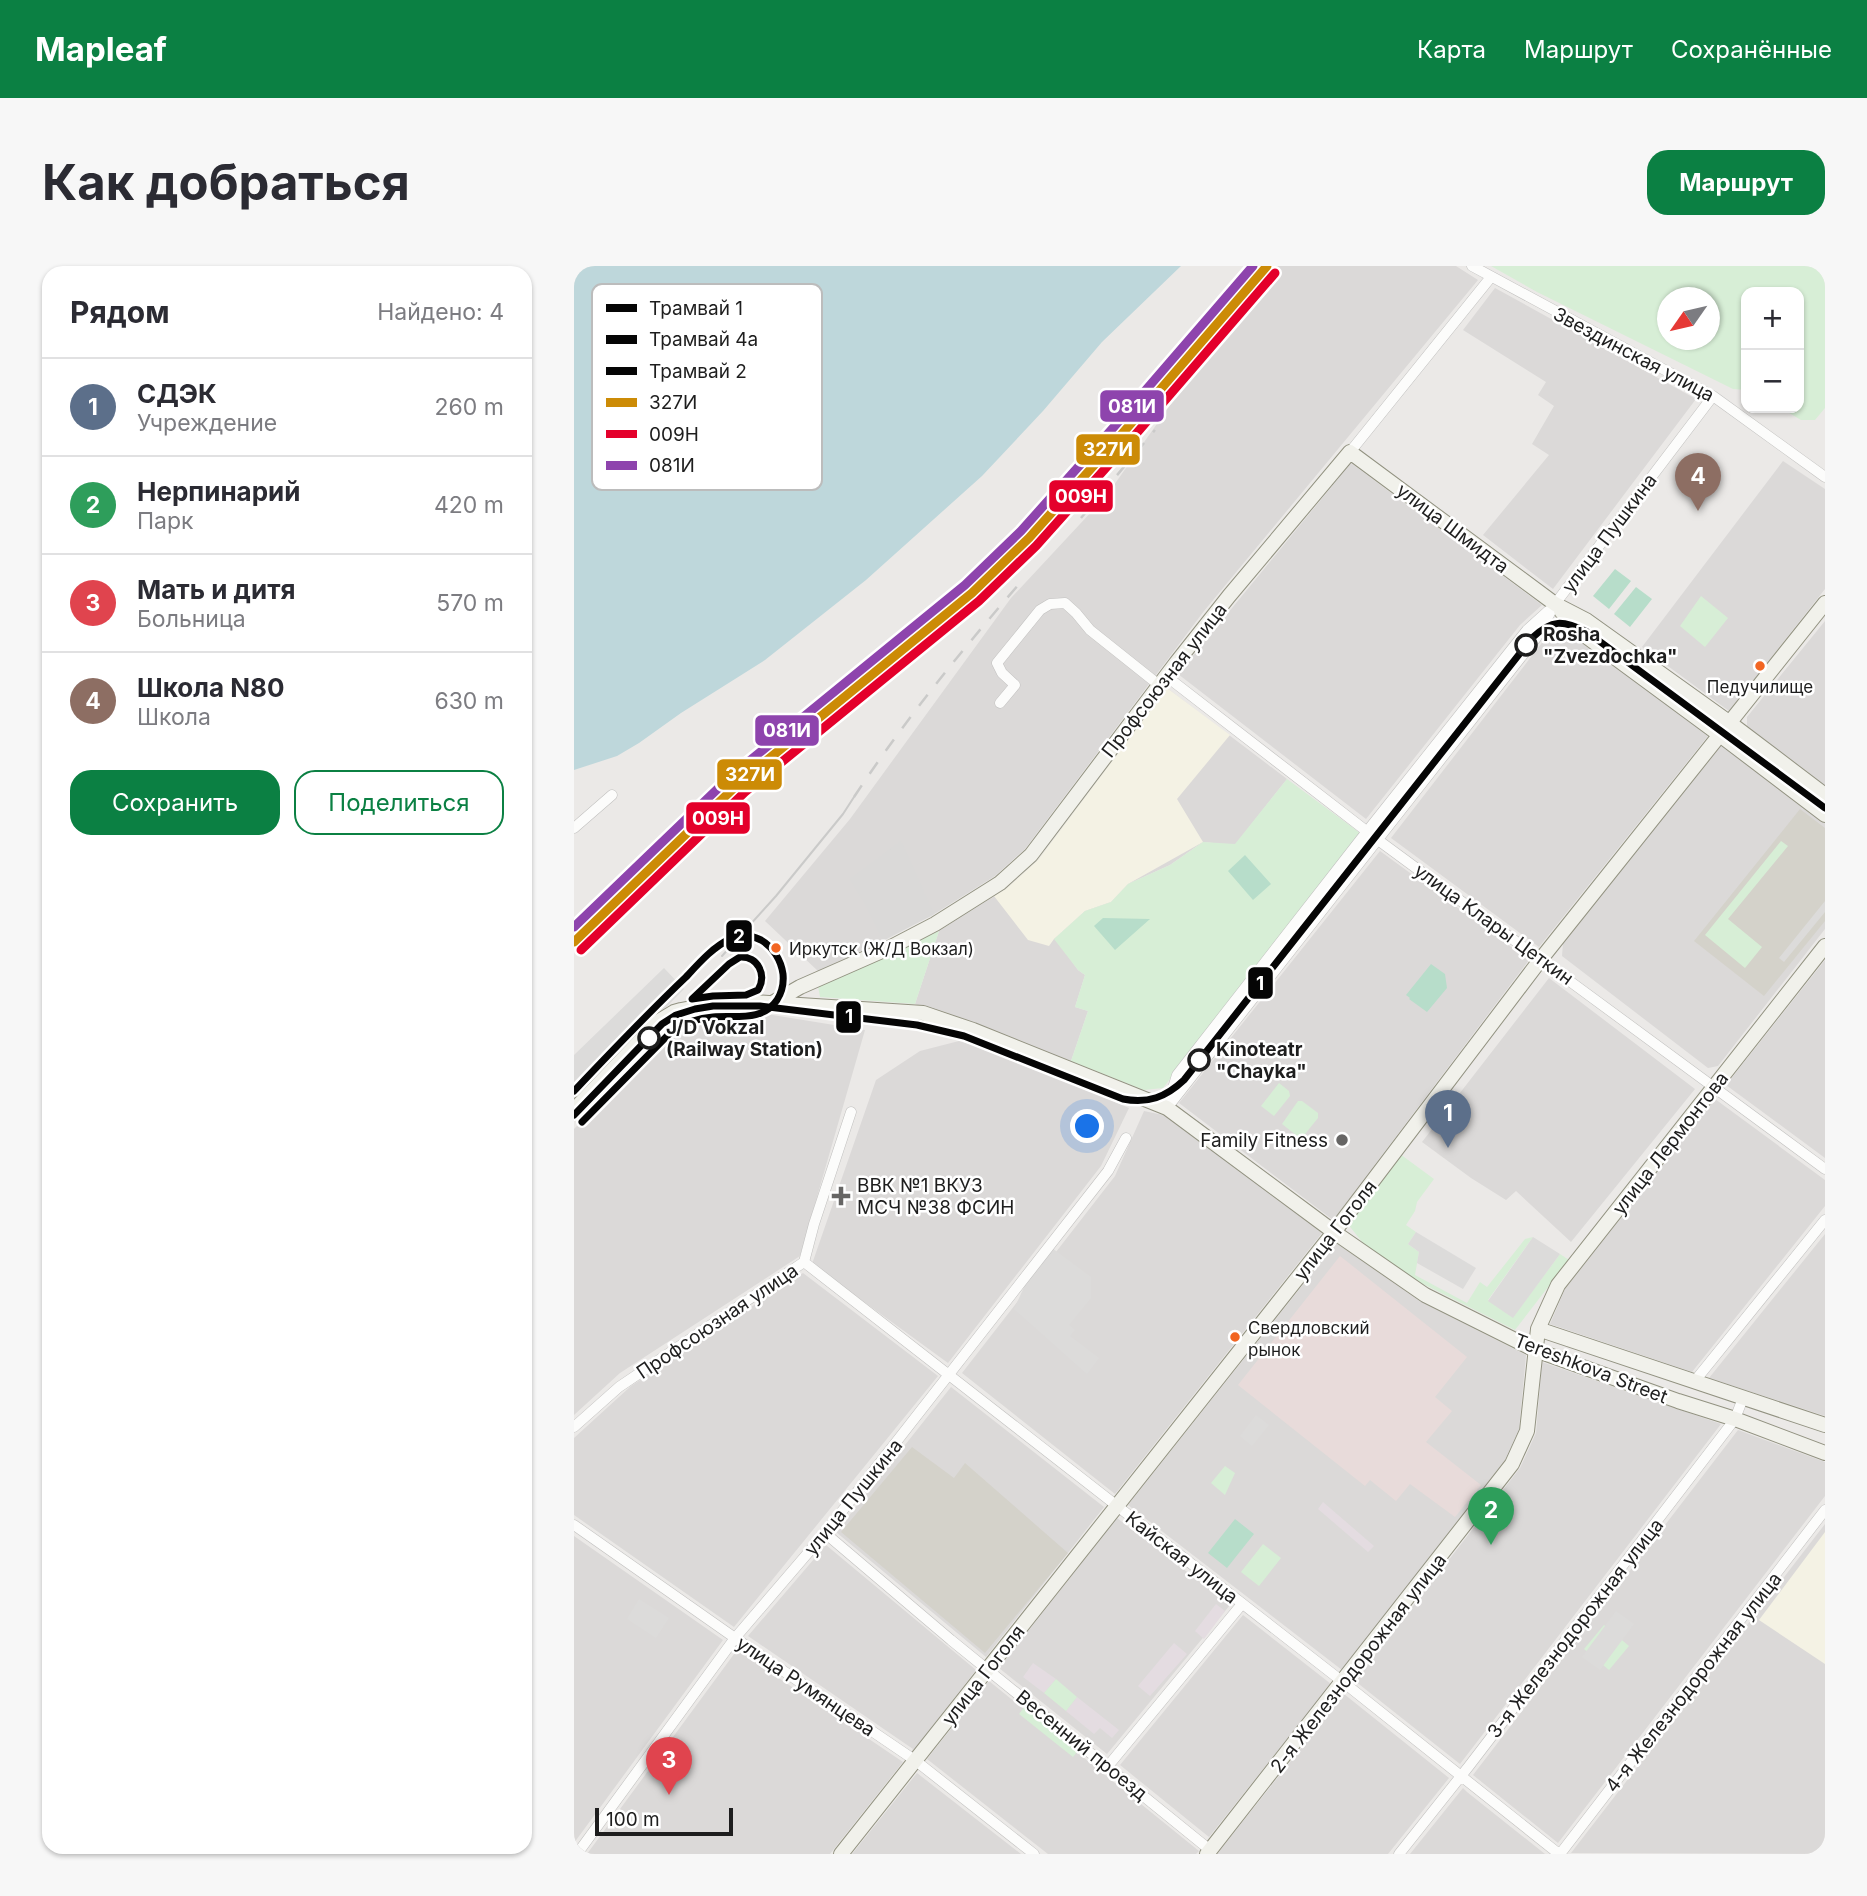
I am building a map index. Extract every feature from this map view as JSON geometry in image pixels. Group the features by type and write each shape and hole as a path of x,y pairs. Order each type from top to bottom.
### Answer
{"street":[{"name":"Звездинская улица","path":"1472,266 1713,396 1825,477"},
{"name":"Профсоюзная улица","path":"773,1003 800,987 891,947 935,924 1000,883 1031,855 1228,596 1350,452 1491,277"},
{"name":"улица Пушкина","path":"1167,1108 1536,638 1555,604 1713,396"},
{"name":"улица Шмидта","path":"1350,452 1555,604 1586,620 1825,795"},
{"name":"улица Клары Цеткин","path":"1000,703 1014,685 996,663 1040,610 1050,604 1065,603 1090,631 1367,831 1825,1169"},
{"name":"улица Гоголя","path":"841,1854 1334,1232 1541,959 1825,603"},
{"name":"улица Пушкина","path":"1167,1108 1177,1075 1527,630 1555,604"},
{"name":"улица Шмидта","path":"1555,604 1579,631 1825,815"},
{"path":"574,828 612,795"},
{"name":"улица Лермонтова","path":"1535,1350 1538,1329 1558,1284 1825,946"},
{"name":"Tereshkova Street","path":"574,1111 659,1021 681,1010 712,1003 754,1002 923,1013 1167,1108 1424,1295 1535,1350 1825,1453"},
{"name":"Профсоюзная улица","path":"574,1427 619,1387 804,1262 851,1112"},
{"name":"улица Пушкина","path":"576,1854 735,1638 825,1533 1108,1171 1126,1138"},
{"path":"1694,1382 1825,1220"},
{"name":"Кайская улица","path":"804,1262 1559,1854"},
{"name":"Tereshkova Street","path":"1538,1329 1825,1425"},
{"name":"2-я Железнодорожная улица","path":"1208,1852 1512,1464 1527,1431 1535,1350"},
{"name":"3-я Железнодорожная улица","path":"1399,1854 1735,1419 1743,1398"},
{"name":"4-я Железнодорожная улица","path":"1559,1854 1825,1510"},
{"name":"улица Румянцева","path":"574,1525 916,1761 1034,1854"},
{"name":"Весенний проезд","path":"825,1533 1208,1852"},
{"path":"1108,1766 1242,1604"}],"shaded area":[{"path":"1278,266 1456,266 1478,280 1204,611 1025,849 995,876 931,916 819,972 765,921 850,819 1011,598 1107,495 1194,371"},
{"path":"1495,288 1696,399 1553,589 1483,535 1549,455 1532,444 1554,406 1538,395 1546,382 1463,330"},
{"path":"1783,461 1825,489 1825,589 1729,711 1642,647"},
{"path":"1351,463 1542,605 1520,625 1366,819 1178,674"},
{"path":"1825,621 1825,791 1747,731 1747,717"},
{"path":"1568,631 1708,736 1539,947 1391,838 1548,635"},
{"path":"1167,688 1287,779 1235,845 1203,842 1170,865 1128,884 1111,902 1085,911 1055,938 1078,970 1085,975 1075,1007 1088,1011 1071,1061 915,1004 939,931 1006,889 1038,860"},
{"path":"1167,688 1230,735 1177,799 1203,842 1128,884 1111,902 1085,911 1049,946 1028,940 994,896 1006,889 1038,860"},
{"path":"1722,744 1825,823 1825,929 1718,1066 1708,1068 1562,956 1563,943"},
{"path":"1800,809 1825,828 1825,921 1764,996 1694,941"},
{"path":"901,841 934,914 883,941 850,879"},
{"path":"1380,851 1529,960 1333,1220 1179,1103"},
{"path":"1825,901 1825,912 1784,962 1779,958"},
{"path":"1825,960 1825,1158 1726,1085"},
{"path":"664,968 684,989 574,1101 574,1055"},
{"path":"1549,978 1695,1089 1571,1242 1516,1191 1506,1200 1422,1142"},
{"path":"760,1013 865,1030 800,1256 620,1373 574,1415 574,1129 683,1018"},
{"path":"959,1041 1006,1055 1129,1108 1101,1166 948,1363 812,1264 876,1080 920,1051"},
{"path":"1715,1099 1825,1180 1825,1206 1692,1372 1550,1324 1565,1289"},
{"path":"1144,1111 1163,1115 1322,1233 1115,1494 962,1373 1115,1176"},
{"path":"1416,1232 1476,1268 1463,1289 1417,1263 1419,1252 1408,1244"},
{"path":"1825,1234 1825,1416 1709,1378"},
{"path":"1533,1237 1560,1254 1513,1318 1488,1301"},
{"path":"1336,1243 1421,1302 1526,1355 1519,1429 1505,1460 1342,1670 1128,1505"},
{"path":"1052,1248 1091,1277 1091,1298 1069,1325 1075,1330 1070,1336 1099,1358 1087,1374 1014,1309 1025,1285"},
{"name":"Свердловский рынок","path":"1340,1256 1467,1357 1435,1397 1452,1411 1426,1442 1481,1485 1455,1517 1410,1484 1396,1501 1370,1480 1365,1486 1238,1385"},
{"path":"803,1273 938,1376 734,1627 574,1515 574,1438 631,1386"},
{"path":"1542,1362 1721,1424 1460,1764 1355,1681 1520,1468 1536,1433"},
{"path":"951,1387 1104,1507 986,1657 836,1532"},
{"path":"1256,1415 1269,1425 1252,1446 1240,1436"},
{"path":"1738,1430 1825,1462 1825,1496 1558,1843 1473,1775"},
{"path":"912,1447 954,1478 965,1463 1068,1553 985,1653 841,1532"},
{"path":"1323,1502 1374,1546 1368,1552 1318,1509"},
{"path":"1117,1518 1230,1605 1107,1754 999,1668"},
{"path":"1825,1524 1825,1854 1571,1853"},
{"path":"1825,1532 1825,1664 1759,1620"},
{"path":"574,1536 723,1640 574,1843"},
{"path":"826,1545 976,1670 909,1756 913,1749 748,1636"},
{"path":"639,1599 669,1618 656,1638 627,1619"},
{"path":"1216,1604 1225,1611 1204,1639 1195,1631"},
{"path":"1616,1611 1634,1624 1600,1670 1582,1657"},
{"path":"1243,1615 1331,1684 1209,1837 1120,1765"},
{"path":"1174,1643 1187,1654 1150,1696 1138,1686"},
{"path":"737,1650 903,1762 830,1854 587,1854"},
{"path":"1033,1663 1056,1679 1044,1693 1023,1677"},
{"path":"989,1681 1199,1851 1196,1854 1048,1854 927,1759"},
{"path":"1344,1694 1449,1778 1388,1854 1217,1854"},
{"path":"1077,1697 1119,1730 1112,1738 1100,1728 1094,1734 1066,1711"},
{"path":"917,1773 1021,1854 852,1854"},
{"path":"1463,1788 1467,1792 1545,1854 1410,1854"}],"green space":[{"path":"1491,266 1825,266 1825,408 1815,420 1801,420 1789,413 1804,413 1804,287 1741,287 1741,390 1733,389 1537,292"},
{"path":"1615,569 1631,581 1609,609 1593,596"},
{"path":"1636,587 1652,599 1630,627 1614,614"},
{"path":"1701,596 1728,618 1705,647 1680,626"},
{"path":"1287,779 1360,833 1163,1088 1144,1090 1071,1061 1088,1011 1075,1007 1085,975 1054,939 1085,911 1111,902 1128,884 1170,865 1203,842 1235,844"},
{"path":"1781,841 1788,846 1728,919 1762,947 1745,968 1705,935"},
{"path":"1245,855 1271,884 1253,900 1228,871"},
{"path":"1103,918 1150,919 1115,950 1094,926"},
{"path":"939,931 915,1004 820,997 818,986"},
{"path":"1431,964 1445,974 1447,988 1427,1012 1406,995"},
{"path":"1279,1083 1289,1091 1290,1096 1274,1116 1261,1106"},
{"path":"1298,1101 1318,1113 1318,1118 1301,1139 1282,1124"},
{"path":"1400,1154 1434,1179 1417,1202 1406,1225 1416,1232 1408,1244 1419,1252 1415,1275 1467,1303 1480,1282 1487,1287 1525,1239 1533,1237 1488,1300 1513,1317 1560,1254 1569,1260 1515,1330 1403,1274 1367,1248 1347,1223"},
{"path":"1225,1466 1235,1473 1225,1495 1211,1483"},
{"path":"1235,1519 1254,1534 1227,1568 1208,1553"},
{"path":"1263,1544 1281,1558 1259,1586 1241,1572"},
{"path":"1604,1625 1629,1646 1609,1670 1584,1649"},
{"path":"1056,1679 1077,1697 1066,1711 1044,1693"},
{"path":"1026,1705 1080,1748 1073,1757 1019,1714"}],"water":[{"path":"574,266 1181,266 1102,342 982,476 866,580 765,660 639,743 617,756 574,770"}],"tram line":[{"name":"1","path":"574,1115 662,1024 676,1015 713,1006 760,1006 917,1025 964,1036 1123,1099 1141,1101 1163,1095 1184,1080 1532,638 1546,627 1558,623 1587,632 1825,808"},
{"path":"722,956 776,896 854,797"},
{"name":"2","path":"574,1091 718,946 734,937 749,936 765,943 776,954 783,981 780,994 771,1007 756,1015 703,1018 673,1030 582,1122"},
{"name":"4a","path":"740,957 752,960 759,968 762,978 758,990 746,995 692,999 740,957"}],"railway":[{"path":"1081,518 1155,430"},
{"path":"854,797 934,687 1020,583"}],"transit line":[{"name":"081И","path":"574,927 731,776 965,585 1021,531 1253,266"},
{"name":"327И","path":"574,942 738,784 972,593 1029,538 1267,266"},
{"name":"009Н","path":"581,950 745,792 979,601 1036,546 1275,273"}],"place":[{"name":"Школа N80","path":"1698,511"},
{"name":"Rosha \"Zvezdochka\"","path":"1526,645"},
{"name":"Педучилище","path":"1760,666"},
{"name":"Иркутск (Ж/Д Вокзал)","path":"776,948"},
{"name":"J/D Vokzal (Railway Station)","path":"649,1038"},
{"name":"Kinoteatr \"Chayka\"","path":"1199,1060"},
{"name":"Family Fitness","path":"1342,1140"},
{"name":"СДЭК","path":"1448,1148"},
{"name":"ВВК №1 ВКУЗ МСЧ №38 ФСИН","path":"841,1196"},
{"name":"Свердловский рынок","path":"1235,1337"},
{"name":"Нерпинарий","path":"1491,1545"},
{"name":"Мать и дитя","path":"669,1795"}]}
